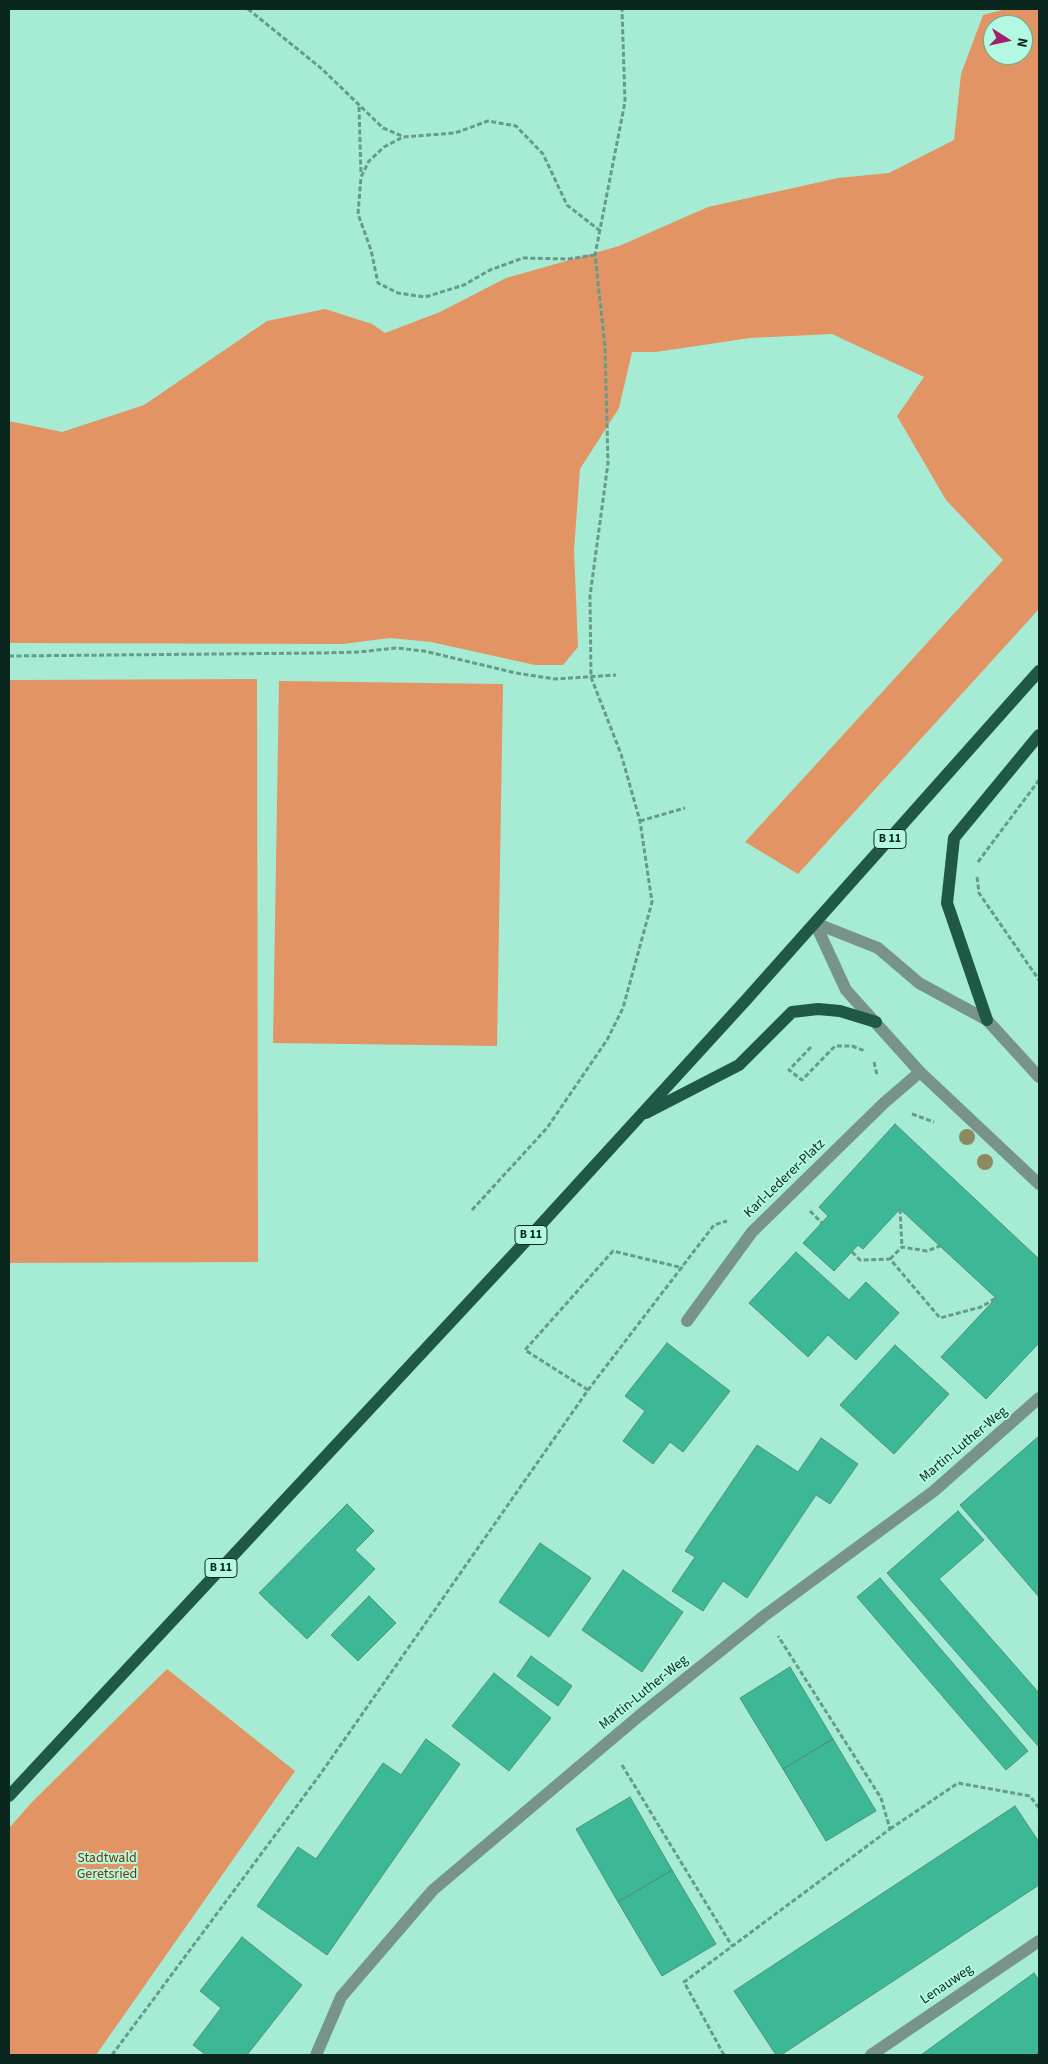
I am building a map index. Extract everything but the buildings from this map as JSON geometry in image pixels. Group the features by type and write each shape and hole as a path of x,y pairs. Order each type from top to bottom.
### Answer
{"main road":[{"name":"B 11","path":"9,1796 513,1255 815,923 1039,671"},
{"path":"987,1020 947,904 954,838 1039,735"},
{"path":"637,1117 739,1065 792,1012 818,1009 840,1011 876,1022"}],"street":[{"path":"815,923 878,948 919,983 987,1020 1039,1077"},
{"path":"815,923 846,990 920,1072 1039,1184"},
{"name":"Karl-Lederer-Platz","path":"687,1321 752,1232 884,1103 920,1072"},
{"name":"Martin-Luther-Weg","path":"316,2055 342,1997 433,1890 608,1741 764,1616 934,1491 1025,1413 1039,1398"},
{"name":"Lenauweg","path":"871,2055 1039,1941"}],"path":[{"path":"248,9 322,68 383,128 403,136 455,133 488,121 516,126 543,154 567,205 599,230"},
{"path":"472,1210 547,1128 607,1040 622,1008 652,902 640,821 621,754 591,677 590,596 608,463 605,346 594,255 625,102 622,9"},
{"path":"359,106 361,176 358,214 371,250 378,283 398,294 425,296 464,285 490,270 523,258 568,259 594,255"},
{"path":"361,176 369,161 384,148 403,136"},
{"path":"9,656 321,653 396,648 424,651 516,673 555,679 616,675"},
{"path":"976,865 1039,780"},
{"path":"640,821 685,808"},
{"path":"977,874 979,893 1039,980"},
{"path":"811,1047 790,1070 802,1080 835,1046 852,1046 868,1052"},
{"path":"872,1059 876,1065 884,1103"},
{"path":"852,1252 860,1260 890,1259 902,1247 900,1209"},
{"path":"112,2055 319,1776 588,1390 714,1225 733,1219"},
{"path":"902,1247 926,1251 940,1246"},
{"path":"588,1390 525,1350 614,1251 683,1268"},
{"path":"890,1259 940,1318 981,1306 996,1298"},
{"path":"764,1616 881,1798 890,1829"},
{"path":"608,1741 732,1946"},
{"path":"724,2055 684,1982 890,1829 958,1783 1030,1796 1039,1808"}],"green space":[{"path":"1006,9 1039,9 1039,609 798,874 745,842 1003,560 946,500 897,416 924,377 832,334 750,338 656,352 632,352 619,408 580,469 574,550 578,647 563,665 535,665 431,642 390,638 343,644 9,643 9,421 62,432 144,405 267,321 325,309 372,324 385,333 440,312 506,278 619,246 708,207 838,178 889,173 954,140 961,74 983,15"},
{"path":"257,679 258,1262 9,1263 9,680"},
{"path":"279,681 503,684 497,1046 273,1043"},
{"name":"Stadtwald Geretsried","path":"167,1669 295,1771 96,2055 9,2055 9,1828 32,1802"}]}
